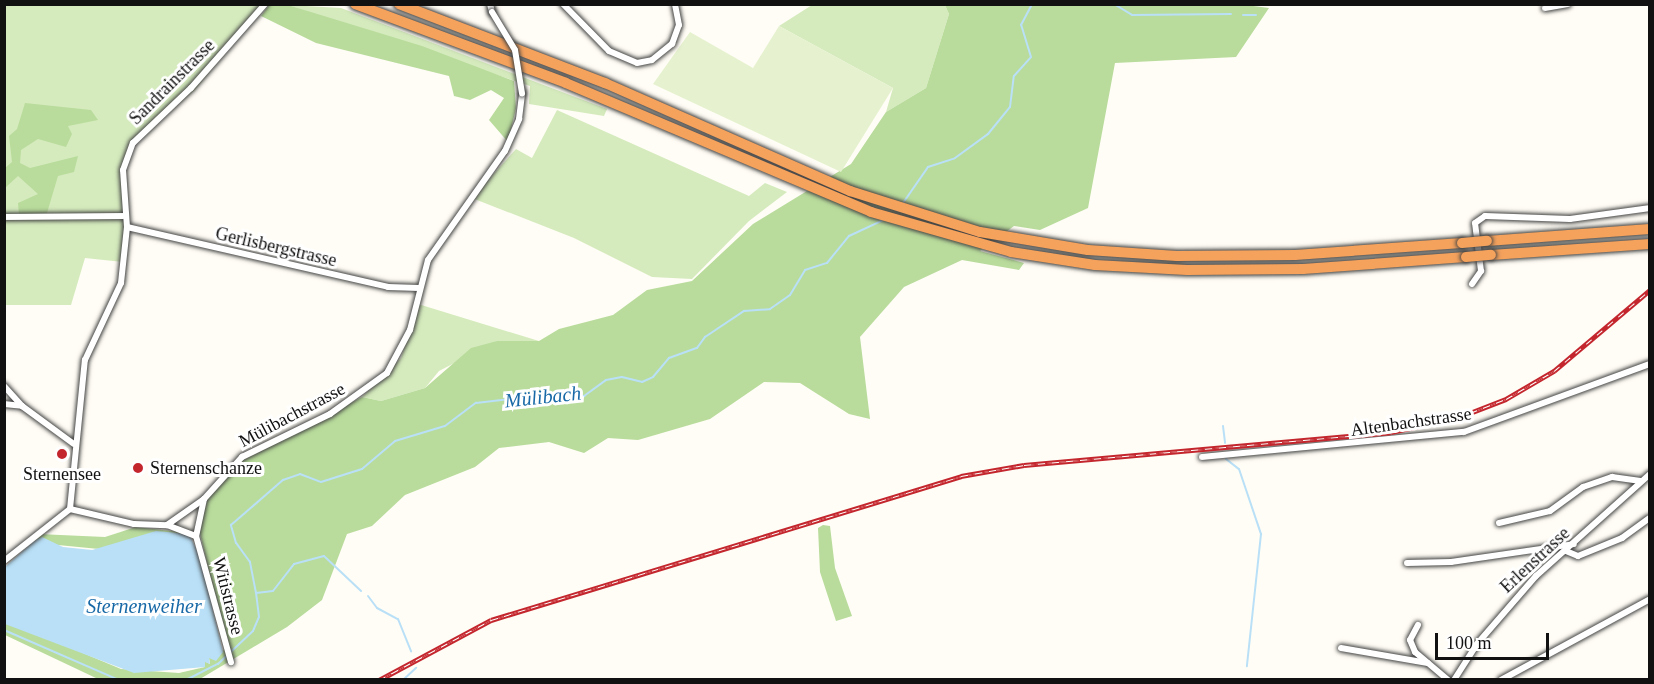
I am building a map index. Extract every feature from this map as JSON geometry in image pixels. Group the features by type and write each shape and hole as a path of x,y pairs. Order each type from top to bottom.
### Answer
{"highway":[{"path":"355,4 567,83 816,191 976,244 1071,262 1186,270 1303,268 1650,244"},
{"path":"399,4 586,76 820,179 980,232 1088,250 1177,256 1295,255 1650,229"}],"street":[{"name":"Sandrainstrasse","path":"127,227 123,216 123,170 133,142 191,88 265,4"},
{"name":"Mülibachstrasse","path":"167,525 204,499 242,457 330,414 387,373 410,330 419,288 438,240 510,143 522,93 515,50 492,12 490,4"},
{"path":"563,4 609,51 638,63 652,60 672,44 679,25 675,4"},
{"path":"1545,8 1568,4"},
{"path":"1472,284 1481,271 1475,223 1485,216 1570,219 1650,208"},
{"path":"4,217 123,216"},
{"path":"4,561 70,509 74,444 82,419 85,360 121,283 127,227"},
{"name":"Gerlisbergstrasse","path":"127,227 388,287 419,288"},
{"name":"Altenbachstrasse","path":"1202,457 1464,432 1650,364"},
{"path":"4,386 22,406 74,444"},
{"path":"4,404 22,406"},
{"name":"Erlenstrasse","path":"1454,680 1509,606 1650,474"},
{"path":"1499,523 1550,511 1583,487 1611,477 1641,482"},
{"name":"Witistrasse","path":"204,499 196,536 231,662"},
{"path":"70,509 134,524 167,525"},
{"path":"1566,551 1578,555 1622,538 1650,518"},
{"name":"Witistrasse","path":"167,525 196,536"},
{"path":"1407,563 1451,562 1574,544"},
{"path":"1501,680 1650,599"},
{"path":"1418,625 1410,640 1428,663 1448,680"},
{"path":"1341,648 1428,663"}],"green space":[{"path":"259,4 263,7 195,90 133,143 123,170 127,227 123,262 85,258 71,305 5,305 5,5"},
{"path":"1238,4 1269,8 1236,57 1115,63 1088,208 1040,230 1014,226 980,251 1024,263 1019,270 962,260 904,287 860,337 870,419 849,414 800,383 764,382 710,419 638,440 608,438 584,453 549,442 499,448 475,467 405,495 372,526 347,534 322,600 287,627 200,679 98,679 5,635 4,620 121,669 179,673 205,667 204,661 210,664 209,658 227,648 199,529 209,495 240,462 362,397 381,401 425,388 471,348 497,341 539,341 559,329 613,315 647,290 692,281 753,224 851,164 886,112 926,88 949,14 945,5"},
{"path":"269,5 288,5 422,46 514,81 516,108 508,142 489,120 504,98 491,90 470,100 454,96 449,76 316,43 261,16"},
{"path":"288,5 341,8 607,109 604,116 529,104 530,86"},
{"path":"812,5 945,5 949,14 926,88 886,112 893,88 779,26"},
{"path":"779,26 893,88 841,172 653,84 690,32 753,68"},
{"path":"25,103 91,110 98,120 68,126 72,134 66,147 38,139 21,150 20,163 30,168 78,156 74,172 58,176 47,213 19,215 18,203 38,194 18,176 5,188 5,168 12,162 9,136 17,129"},
{"path":"557,110 749,196 765,183 787,192 749,221 692,279 652,277 574,238 472,198 516,149 532,158"},
{"path":"418,304 539,341 497,341 439,371 425,388 381,401 362,397 401,358"},
{"path":"823,525 830,526 835,568 852,616 836,621 820,572 818,528"},
{"path":"136,527 189,533 99,549 27,542 38,534 105,537"}],"water":[{"name":"Sternenweiher","path":"156,531 189,534 200,557 223,652 216,661 209,658 210,664 205,662 205,667 134,673 5,624 5,567 34,541 42,537 63,547 92,550"}],"waterway":[{"name":"Mülibach","path":"903,203 928,167 955,158 988,134 1010,107 1014,76 1031,57 1021,25 1032,4"},
{"path":"1114,4 1132,15 1231,14"},
{"path":"1243,15 1256,15"},
{"name":"Mülibach","path":"186,680 218,664 253,631 259,617 250,562 236,543 231,525 283,480 300,474 321,482 362,469 395,441 445,426 476,403 570,392 584,396 606,380 622,377 642,382 653,377 669,358 697,348 705,337 744,311 770,309 790,295 805,270 827,263 849,236 885,219"},
{"path":"1223,426 1225,443"},
{"path":"1226,459 1239,469 1261,534 1247,666"},
{"path":"256,593 273,591 294,564 324,556 361,591"},
{"path":"368,596 377,608 398,619 411,652"},
{"name":"Mülibach","path":"4,630 119,680"},
{"path":"403,680 416,668"}],"railway":[{"path":"379,680 491,620 961,476 1024,465 1391,432 1457,418 1506,399 1554,371 1650,290"}],"place":[{"name":"Sternensee","path":"62,454"},
{"name":"Sternenschanze","path":"138,468"}]}
